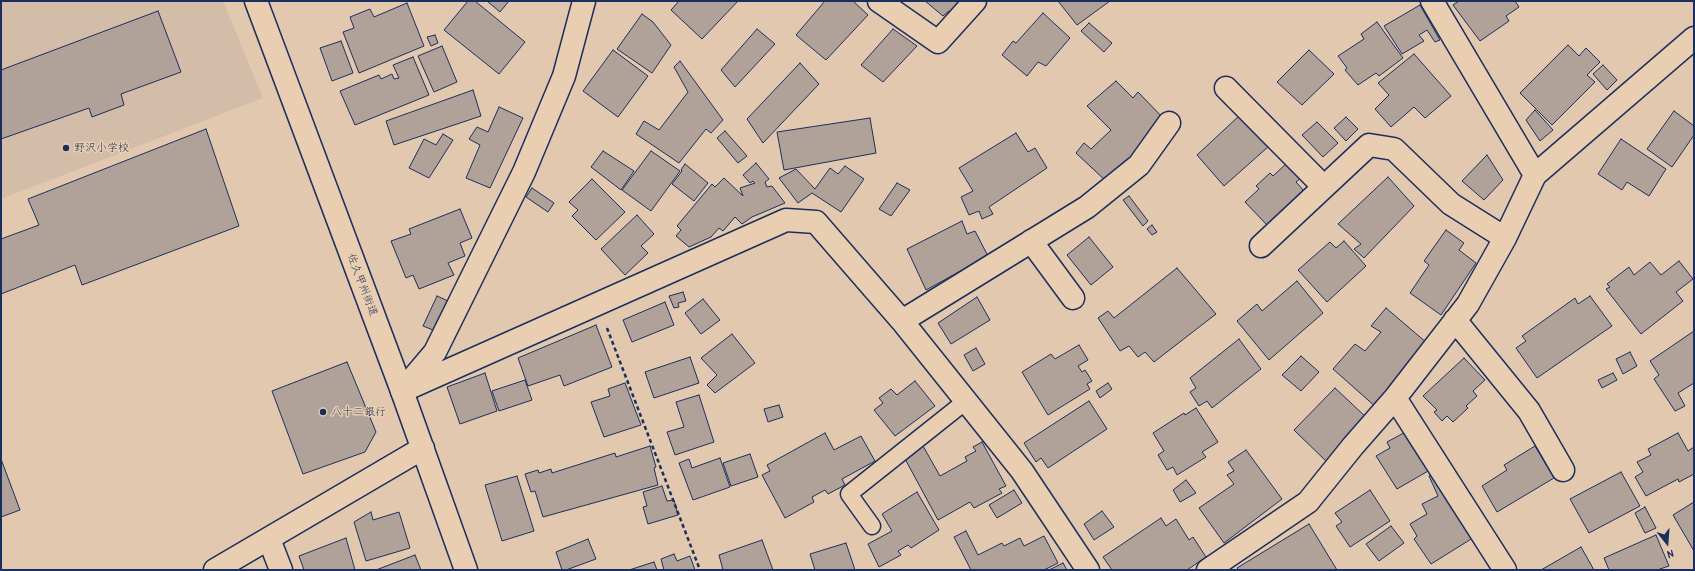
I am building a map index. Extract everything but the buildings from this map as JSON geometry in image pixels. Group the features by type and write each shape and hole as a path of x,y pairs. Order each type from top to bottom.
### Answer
{"street":[{"name":"佐久甲州街道","path":"256,1 402,391 466,570"},
{"path":"402,391 435,352 524,172 564,76 584,1"},
{"path":"879,1 938,42 976,1"},
{"path":"1432,1 1535,175"},
{"path":"1208,570 1308,502 1353,446 1395,398 1468,304 1505,238 1535,175 1694,38"},
{"path":"1226,88 1324,187"},
{"path":"902,321 1087,207 1130,173 1139,164 1169,123"},
{"path":"1261,246 1370,145 1394,149 1451,204 1505,238"},
{"path":"402,391 786,220 816,222 902,321 1022,472 1088,570"},
{"path":"1031,242 1073,298"},
{"path":"1455,320 1529,411 1563,470"},
{"path":"1395,398 1505,570"},
{"path":"215,570 423,448"},
{"path":"269,539 281,570"}],"lane":[{"path":"872,526 850,494 966,401"}],"path":[{"path":"597,304 700,570"}],"shaded area":[{"name":"野沢小学校","path":"1,1 223,1 263,98 1,199"}],"place":[{"name":"野沢小学校","path":"66,148"},
{"name":"八十二銀行","path":"323,412"}]}
